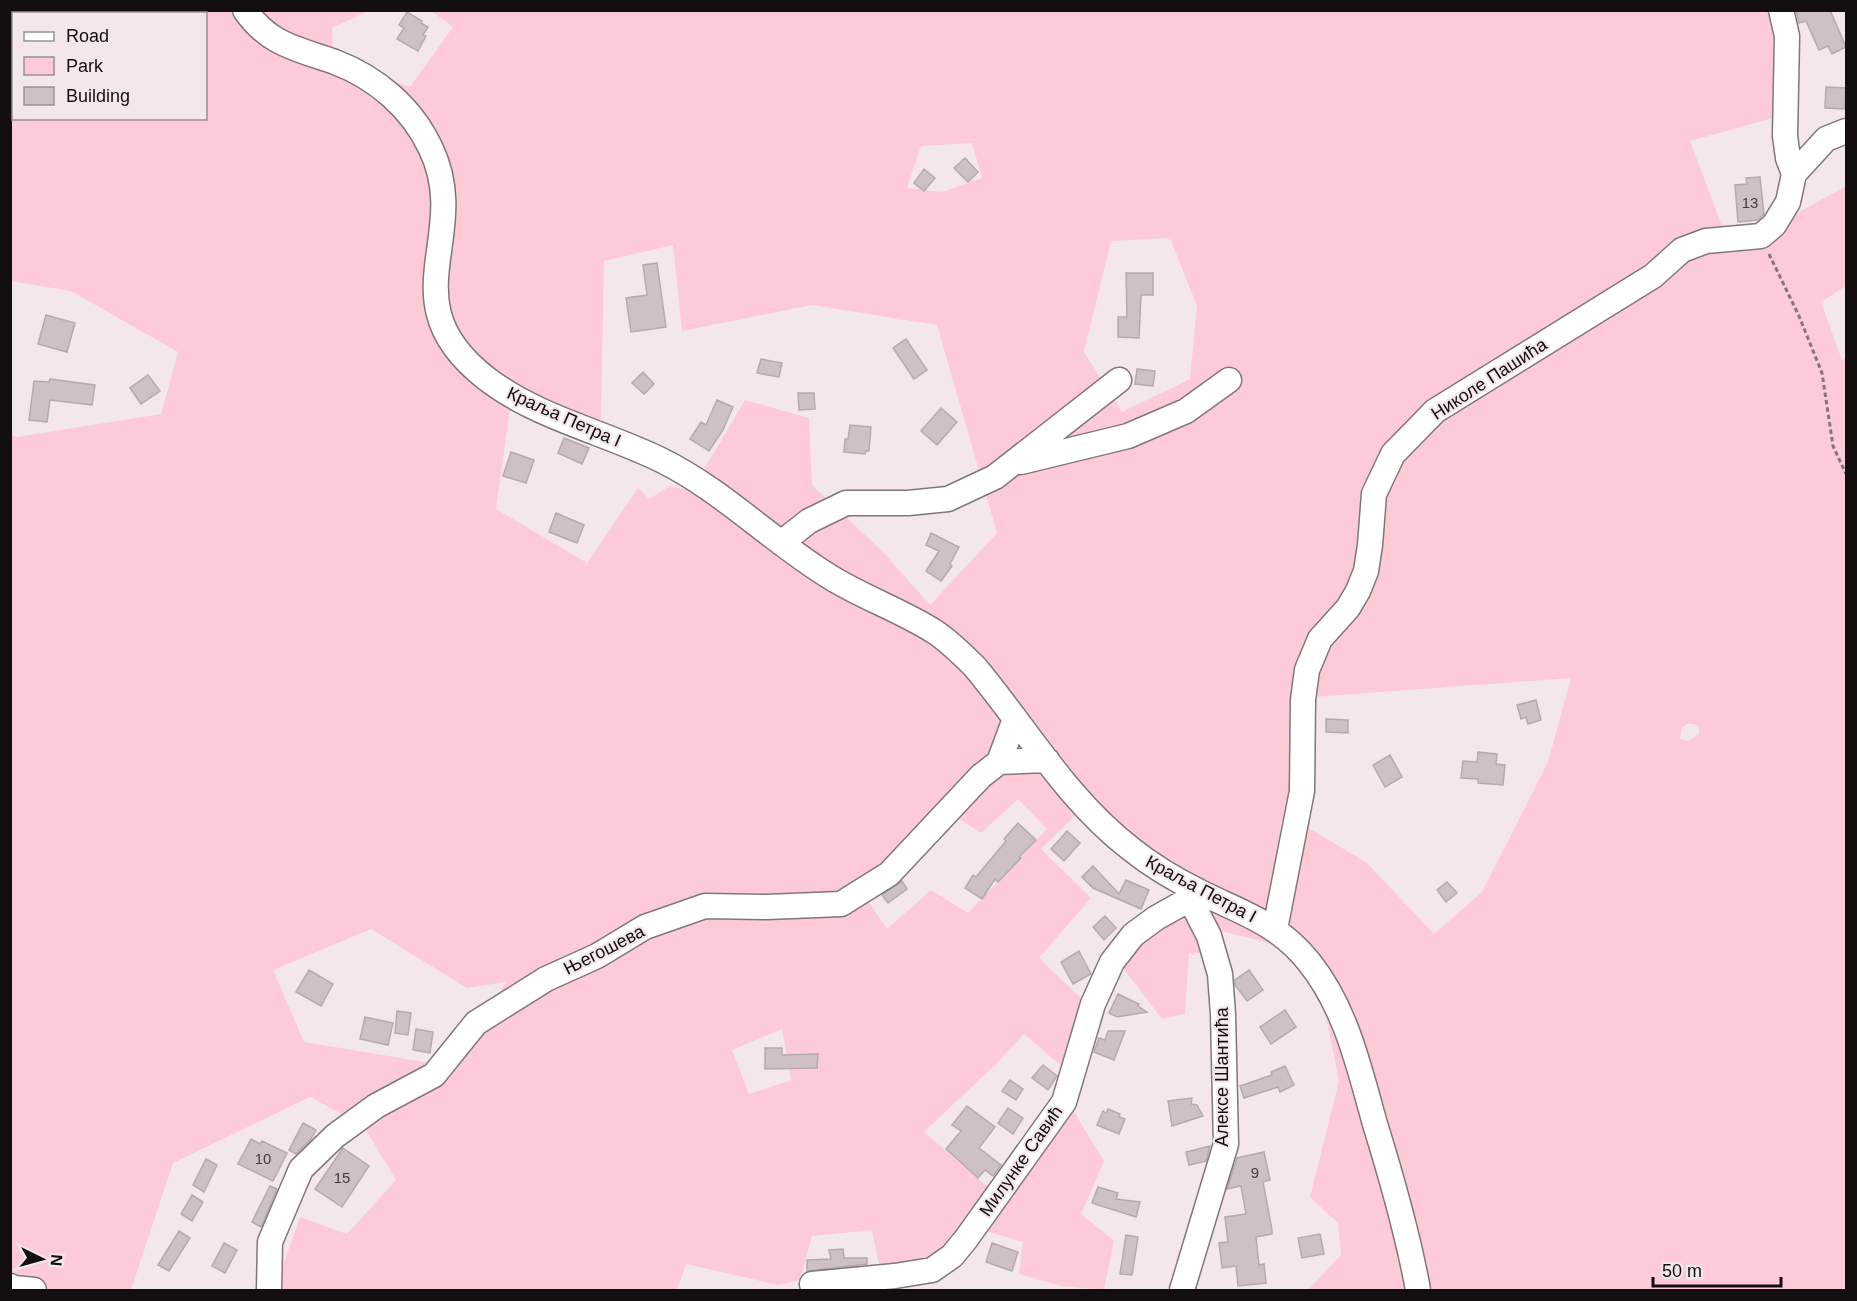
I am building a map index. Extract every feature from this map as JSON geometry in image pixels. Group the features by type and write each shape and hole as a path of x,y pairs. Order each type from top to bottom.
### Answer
{"street":[{"name":"Краља Петра I","path":"245,10 252,20 282,45 342,65 378,84 402,106 425,137 439,170 444,206 435,282 438,313 448,338 474,368 498,387 523,402 678,468 744,513 824,574 934,632 975,667 1079,801 1101,824 1194,895 1275,929 1294,945 1320,975 1346,1027 1397,1199 1418,1290"},
{"path":"1781,10 1787,36 1785,136 1788,158 1794,174"},
{"path":"1761,236 1780,216 1788,202 1794,174 1826,139 1846,130"},
{"name":"Николе Пашића","path":"1275,929 1302,791 1303,700 1307,670 1320,639 1348,608 1358,591 1367,562 1374,494 1393,454 1435,411 1653,276 1682,250 1706,241 1761,236"},
{"path":"781,543 810,521 846,503 908,503 948,499 995,477 1119,380"},
{"path":"1013,464 1128,436 1186,411 1229,380"},
{"name":"Његошева","path":"268,1290 270,1242 301,1170 335,1136 376,1106 434,1075 476,1023 546,979 597,956 645,927 705,906 767,907 841,904 890,874 981,776 999,762 1015,719"},
{"path":"999,762 1047,760"},
{"name":"Милунке Савић","path":"812,1284 932,1270 952,1256 1064,1102 1093,1004 1112,962 1133,935 1194,895"},
{"name":"Алексе Шантића","path":"1182,1290 1226,1144 1220,974 1194,895"},
{"path":"10,1286 34,1290"}],"path":[{"path":"1761,236 1799,316 1822,373 1833,446 1846,474"}],"green space":[{"path":"100,11 368,11 332,28 333,52 385,79 410,87 453,27 431,11 1781,11 1777,117 1690,141 1731,250 1846,186 1846,286 1821,302 1842,360 1846,358 1846,1290 1308,1290 1341,1255 1338,1223 1310,1197 1339,1081 1322,996 1281,946 1217,930 1208,952 1189,954 1185,1014 1162,1019 1120,964 1135,938 1215,886 1068,799 1081,810 1041,849 1091,898 1039,958 1086,1003 1066,1070 1024,1034 994,1066 924,1132 992,1191 1069,1104 1104,1161 1081,1214 1114,1241 1104,1290 1061,1286 1019,1274 1023,1242 980,1229 944,1269 883,1283 872,1230 812,1236 800,1280 778,1285 686,1264 677,1290 277,1290 276,1285 300,1217 347,1234 396,1180 363,1125 310,1097 173,1163 131,1290 11,1290 11,434 17,437 161,414 178,352 71,291 11,281 11,28 12,120 207,120 207,12","holes":["972,143 982,178 942,192 907,188 921,146","1170,238 1197,306 1190,379 1122,412 1084,352 1111,241","673,245 682,331 812,305 937,325 997,533 930,605 884,553 812,485 809,418 745,400 703,471 688,490 670,486 649,499 638,488 587,563 496,509 510,409 587,444 601,417 604,261","1571,678 1548,762 1482,892 1434,934 1367,863 1302,824 1287,920 1361,1058 1269,911 1281,823 1314,697","1687,724 1694,724 1699,728 1699,734 1689,741 1680,739 1682,728","1018,799 1047,829 968,913 931,890 887,929 865,896 954,816 981,833","371,929 467,988 506,982 492,1004 431,1063 304,1042 273,970","782,1029 791,1080 749,1094 732,1050"]}],"building":[{"path":"1796,10 1830,10 1846,47 1832,54 1828,46 1819,50 1806,21 1799,23"},
{"path":"407,12 428,27 418,51 397,39 404,28 399,25"},
{"path":"1826,87 1846,88 1845,109 1825,108"},
{"path":"965,158 978,172 968,182 954,168"},
{"path":"924,169 935,178 924,191 914,183"},
{"path":"1760,177 1764,214 1758,220 1738,222 1735,185 1747,184 1746,178"},
{"path":"657,263 666,327 631,332 626,298 647,295 643,265"},
{"path":"1126,273 1153,273 1153,295 1141,295 1139,338 1118,337 1118,317 1127,317"},
{"path":"46,315 75,323 67,352 38,344"},
{"path":"906,339 927,370 914,379 893,348"},
{"path":"761,359 782,363 779,377 757,373"},
{"path":"1137,369 1155,371 1153,386 1135,384"},
{"path":"643,372 654,384 644,394 632,383"},
{"path":"148,375 160,391 141,404 130,388"},
{"path":"50,379 95,385 92,405 50,400 47,422 29,420 34,381 49,382"},
{"path":"798,393 814,393 815,409 799,410"},
{"path":"717,400 733,407 723,430 709,451 690,439 701,422 706,425"},
{"path":"941,408 957,422 937,445 921,431"},
{"path":"850,425 871,427 869,451 865,454 844,452 845,439 848,439"},
{"path":"564,438 589,448 582,464 558,453"},
{"path":"511,452 534,460 526,483 503,476"},
{"path":"556,513 584,525 577,543 549,532"},
{"path":"931,533 959,547 950,564 952,566 941,581 926,571 939,551 926,545"},
{"path":"1536,700 1541,720 1528,724 1526,717 1521,719 1517,705"},
{"path":"1326,719 1348,720 1348,733 1326,732"},
{"path":"1478,752 1497,754 1496,764 1505,765 1503,785 1478,783 1478,779 1461,778 1463,761 1477,762"},
{"path":"1390,755 1402,777 1385,787 1373,765"},
{"path":"1018,823 1036,840 998,882 995,879 982,899 965,888 973,875 976,877 1006,841 1004,839"},
{"path":"1067,831 1080,843 1064,861 1051,849"},
{"path":"1093,866 1119,894 1126,880 1149,890 1141,909 1093,888 1082,877"},
{"path":"902,881 907,889 888,903 882,895"},
{"path":"1447,882 1457,893 1446,902 1437,890"},
{"path":"1105,916 1116,928 1104,940 1093,927"},
{"path":"1079,951 1091,974 1073,984 1061,962"},
{"path":"309,970 333,984 321,1006 296,992"},
{"path":"1249,970 1263,990 1247,1001 1235,985 1235,980"},
{"path":"1118,994 1139,1004 1138,1006 1147,1012 1117,1017 1109,1013"},
{"path":"1285,1010 1296,1027 1271,1044 1260,1027"},
{"path":"397,1011 411,1013 408,1035 395,1033"},
{"path":"365,1017 393,1023 388,1045 360,1039"},
{"path":"416,1029 433,1032 430,1053 413,1050"},
{"path":"1108,1031 1125,1031 1114,1060 1094,1052 1099,1038 1105,1040"},
{"path":"765,1048 782,1048 782,1055 818,1054 817,1068 765,1069"},
{"path":"1043,1065 1057,1076 1048,1090 1032,1078"},
{"path":"1285,1066 1294,1085 1280,1092 1278,1087 1244,1098 1240,1086 1272,1075 1271,1072"},
{"path":"1010,1080 1023,1089 1016,1100 1002,1091"},
{"path":"1192,1098 1191,1104 1197,1105 1203,1116 1172,1126 1168,1101"},
{"path":"967,1106 995,1127 979,1148 1001,1165 993,1176 985,1170 978,1178 946,1149 961,1131 952,1125"},
{"path":"1008,1108 1023,1118 1013,1134 998,1123"},
{"path":"1108,1109 1125,1119 1119,1134 1097,1125 1103,1111 1106,1113"},
{"path":"303,1123 316,1130 311,1139 296,1154 289,1150"},
{"path":"251,1139 260,1144 262,1141 287,1153 273,1181 238,1164"},
{"path":"1210,1146 1206,1161 1189,1165 1186,1152"},
{"path":"343,1148 369,1166 342,1207 315,1189"},
{"path":"1264,1152 1270,1180 1263,1182 1272,1234 1256,1237 1259,1265 1264,1264 1266,1283 1238,1286 1236,1266 1222,1268 1219,1243 1228,1242 1225,1217 1246,1214 1241,1186 1227,1189 1237,1158"},
{"path":"206,1159 217,1165 204,1192 193,1185"},
{"path":"270,1186 277,1189 261,1227 252,1222"},
{"path":"1098,1187 1118,1193 1116,1199 1140,1202 1136,1217 1092,1203"},
{"path":"192,1195 203,1202 192,1221 181,1214"},
{"path":"179,1231 190,1238 169,1271 158,1265"},
{"path":"1320,1234 1324,1254 1302,1258 1298,1238"},
{"path":"1126,1235 1138,1237 1132,1275 1120,1274"},
{"path":"224,1243 237,1250 225,1273 212,1266"},
{"path":"992,1243 1018,1252 1012,1271 986,1262"},
{"path":"843,1249 844,1258 867,1258 867,1264 807,1271 807,1260 831,1259 829,1250"}]}
